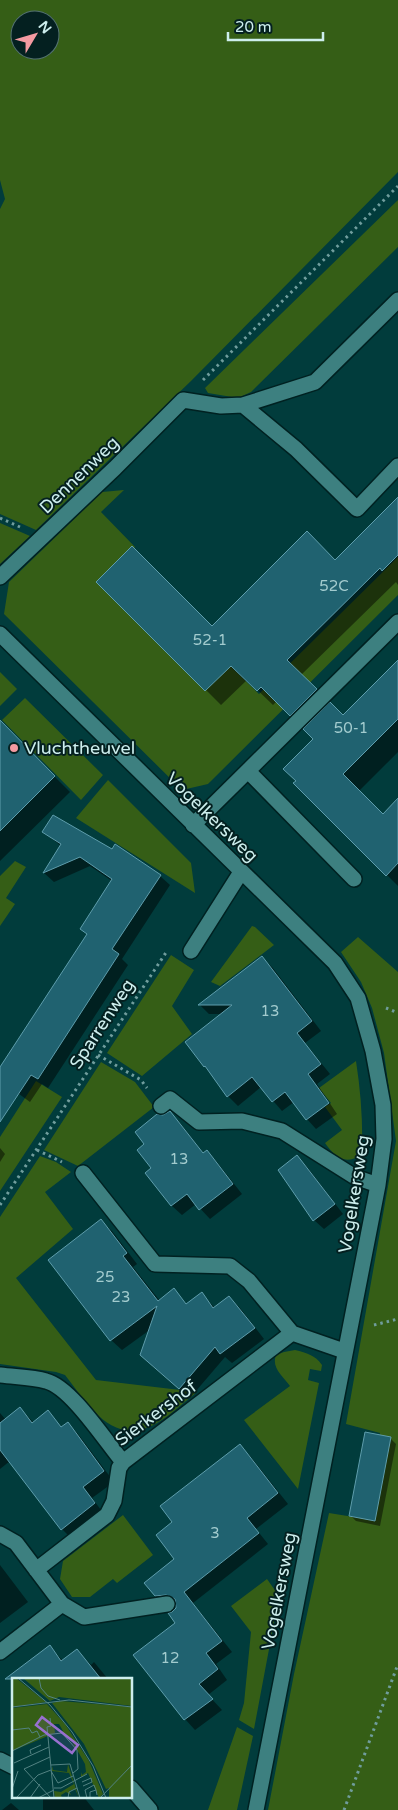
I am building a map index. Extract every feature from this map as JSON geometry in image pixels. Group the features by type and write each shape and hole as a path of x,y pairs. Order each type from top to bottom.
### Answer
{"street":[{"path":"183,400 220,406 243,405 314,382 398,300"},
{"name":"Dennenweg","path":"0,577 115,468 183,400"},
{"path":"243,405 296,450 357,509 398,466"},
{"path":"193,825 398,622"},
{"name":"Vogelkersweg","path":"0,634 335,963 358,998 373,1051 383,1105 384,1139 378,1185 344,1351 256,1810"},
{"path":"248,771 354,879"},
{"path":"191,951 241,872"},
{"path":"161,1106 170,1099 200,1122 242,1121 282,1131 355,1177 378,1185"},
{"path":"83,1173 155,1264 230,1266 249,1281 292,1333 344,1351"},
{"name":"Sierkershof","path":"0,1375 48,1381 58,1387 70,1396 122,1462 292,1333"},
{"path":"36,1570 107,1515 114,1501 119,1468 122,1462"},
{"path":"0,1534 16,1543 62,1604 84,1617 168,1604"},
{"path":"0,1652 62,1604"},
{"path":"0,1760 12,1766"},
{"path":"132,1789 150,1810"}],"path":[{"path":"183,400 398,186"},
{"name":"Sparrenweg","path":"0,1206 168,949"},
{"path":"98,1055 141,1080 161,1106"},
{"path":"37,1150 83,1173"},
{"path":"344,1810 398,1664"}],"green space":[{"path":"0,0 398,0 398,172 191,381 36,530 0,514 0,209 5,199 0,180"},
{"path":"398,200 398,247 251,392 238,398 208,393 205,388"},
{"path":"124,490 101,512 135,547 101,583 228,664 259,694 398,557 398,595 208,784 182,790 4,614 9,582 102,492"},
{"path":"0,523 30,536 0,564"},
{"path":"0,672 17,689 0,706"},
{"path":"25,698 103,775 81,800 2,720"},
{"path":"108,780 191,863 195,893 76,818"},
{"path":"15,861 26,867 6,898 15,904 0,926 0,876"},
{"path":"252,926 274,945 220,986 211,982"},
{"path":"358,937 398,972 398,1810 268,1810 294,1674 329,1513 366,1519 380,1433 346,1424 396,1141 384,1053 372,1008 361,982 341,952"},
{"path":"171,955 194,970 172,1006 192,1034 142,1076 107,1053"},
{"path":"356,1061 361,1108 362,1155 345,1160 333,1153 325,1143 342,1130 325,1107 331,1103 319,1088"},
{"path":"101,1062 135,1082 154,1107 78,1166 44,1150"},
{"path":"36,1081 62,1097 0,1191 0,1137"},
{"path":"40,1156 56,1162 71,1172 45,1192 73,1229 16,1278 96,1380 197,1392 162,1420 141,1430 127,1431 103,1420 65,1375 0,1364 0,1217"},
{"path":"295,1350 310,1355 322,1365 321,1371 310,1369 308,1380 319,1383 298,1489 244,1420 290,1386 278,1372 275,1360 276,1355"},
{"path":"123,1515 153,1555 117,1583 113,1579 90,1597 72,1597 60,1579 63,1561"},
{"path":"267,1579 279,1596 254,1729 239,1720 244,1703 251,1632 231,1606"},
{"path":"237,1727 253,1736 237,1810 208,1810"}],"building":[{"path":"398,497 398,555 382,571 380,568 287,660 317,689 290,716 261,687 257,691 231,666 205,691 96,582 132,546 212,626 307,531 335,560"},
{"path":"398,660 398,719 343,774 383,814 398,798 398,863 386,876 293,783 296,781 283,769 313,739 303,729 330,702 343,715"},
{"name":"Vluchtheuvel","path":"0,720 55,776 0,831"},
{"path":"53,815 112,849 115,844 161,875 112,949 119,954 38,1079 31,1075 0,1122 0,1067 87,934 80,929 112,879 80,857 43,873 61,844 42,832"},
{"path":"262,956 312,1021 297,1033 321,1064 308,1074 329,1103 306,1120 285,1092 272,1102 252,1077 227,1097 185,1042 232,1005 198,1005"},
{"path":"170,1111 203,1153 207,1150 233,1184 199,1210 187,1194 171,1206 145,1173 151,1168 137,1150 144,1144 135,1132 157,1114 163,1115"},
{"path":"297,1155 335,1204 313,1221 278,1170"},
{"path":"101,1219 127,1253 123,1256 158,1301 174,1288 186,1304 202,1292 213,1308 229,1296 255,1328 220,1354 215,1347 179,1389 140,1355 157,1306 110,1341 48,1260"},
{"path":"20,1407 32,1423 48,1410 61,1427 68,1422 104,1471 83,1487 95,1503 61,1530 0,1450 0,1423"},
{"path":"365,1432 391,1437 375,1521 349,1516"},
{"path":"240,1444 278,1493 247,1518 259,1533 184,1592 222,1641 206,1653 218,1669 199,1684 213,1699 184,1720 133,1655 175,1623 168,1613 176,1608 175,1599 166,1595 155,1596 144,1583 174,1559 156,1535 172,1522 160,1506"},
{"path":"50,1645 61,1661 77,1649 100,1678 12,1678 5,1679"}],"place":[{"name":"Vluchtheuvel","path":"14,748"}]}
